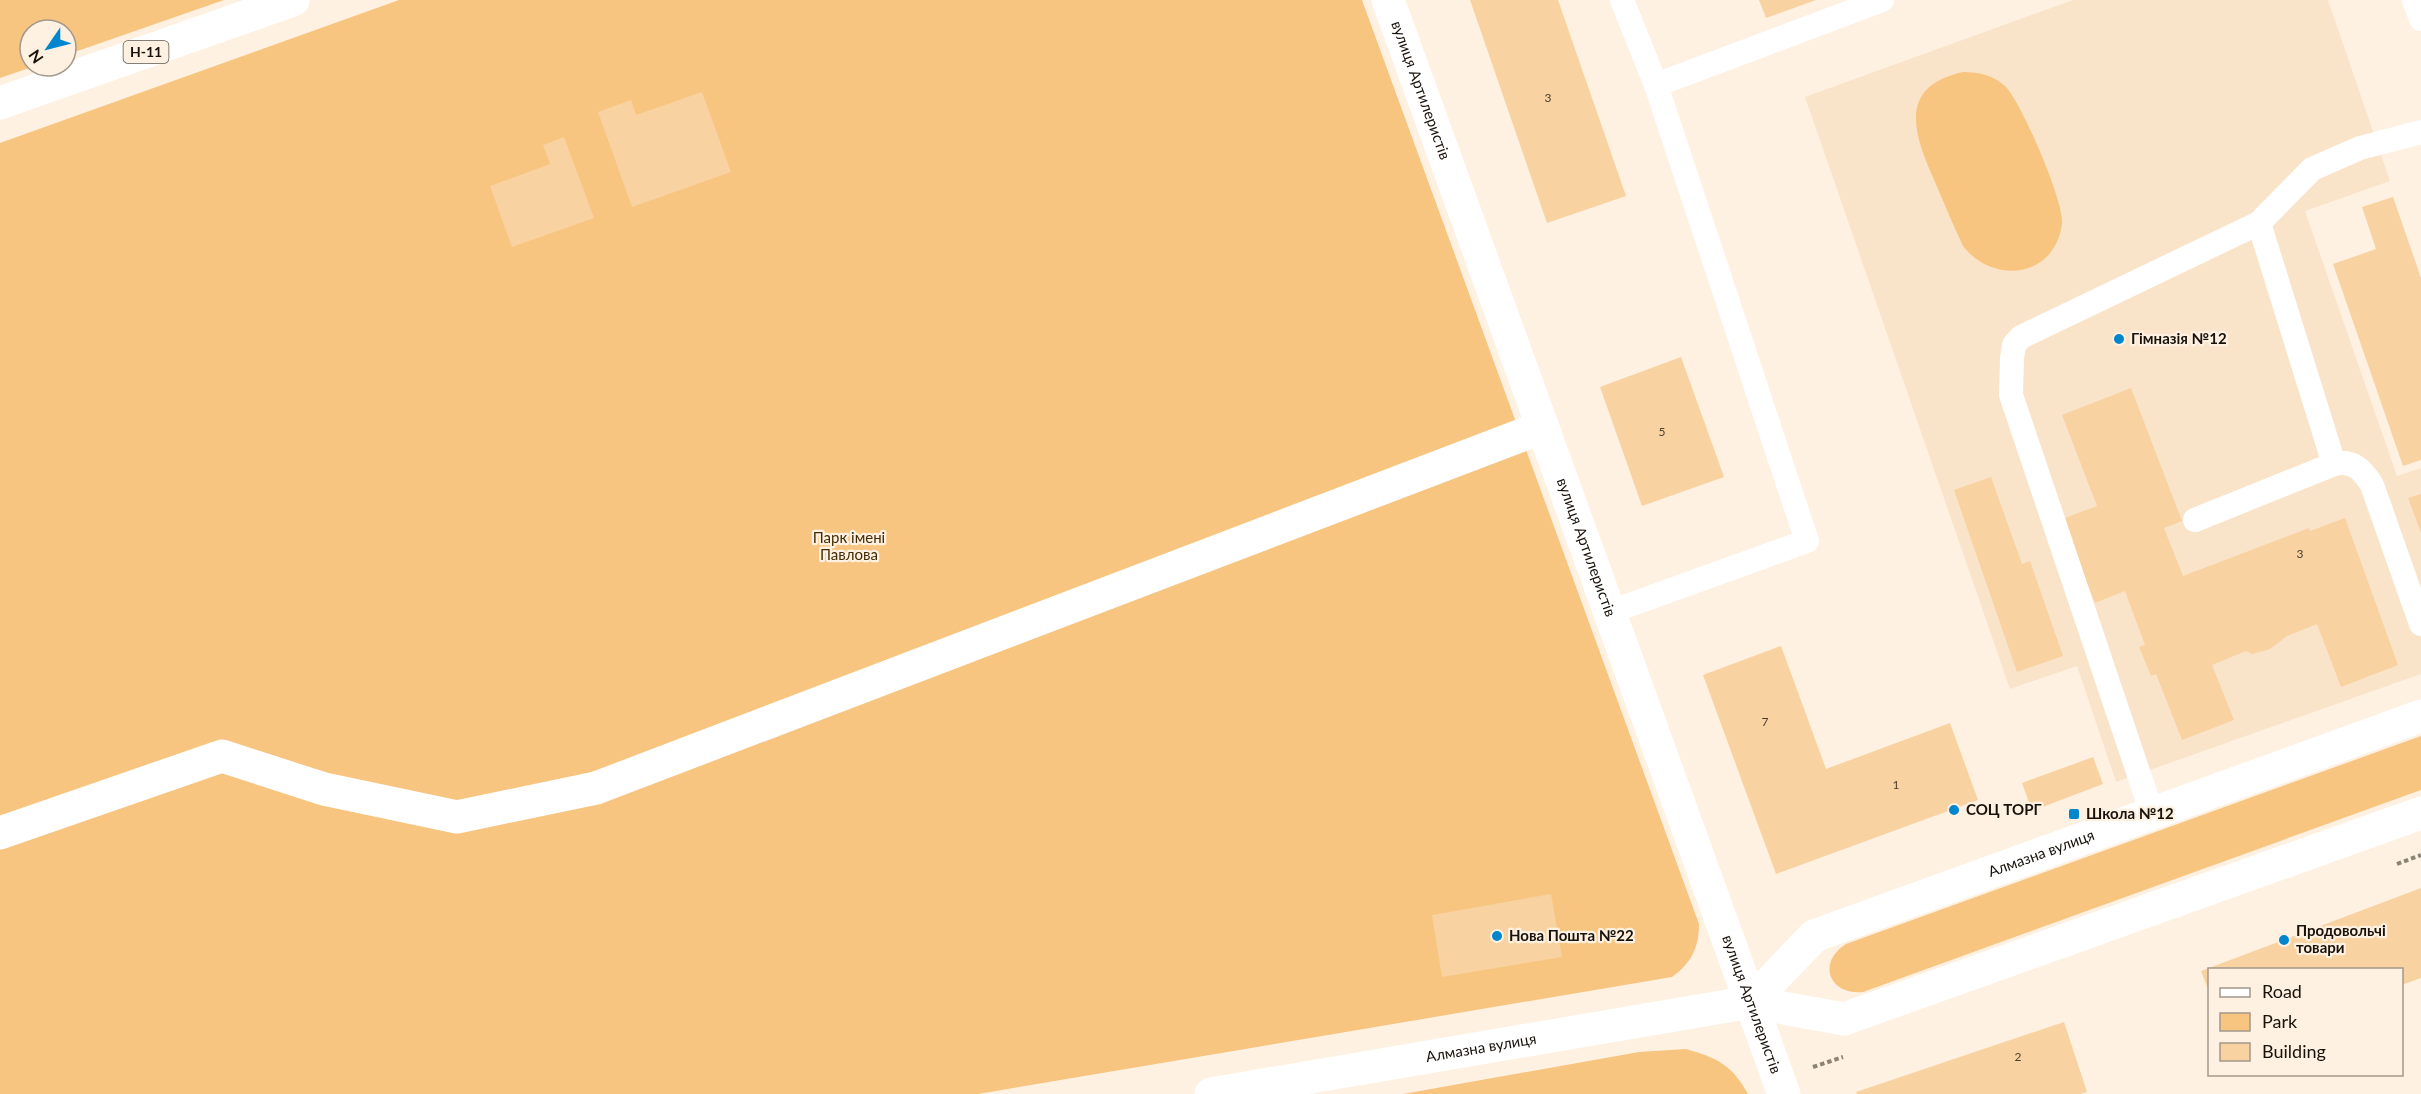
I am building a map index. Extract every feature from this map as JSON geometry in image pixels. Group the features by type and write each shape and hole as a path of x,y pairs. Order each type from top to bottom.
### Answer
{"street":[{"name":"Н-11","path":"0,103 293,0"},
{"name":"вулиця Артилеристів","path":"1388,0 1784,1094"},
{"path":"0,833 222,756 324,789 457,817 596,788 1543,427"},
{"name":"Алмазна вулиця","path":"1751,1002 1814,936 2421,716"},
{"name":"Алмазна вулиця","path":"1211,1094 1751,1002 1844,1019 2421,813"}],"lane":[{"path":"1610,612 1807,541 1656,85 1622,0"},
{"path":"1656,85 1882,0"},
{"path":"2414,0 2421,19"},
{"path":"2152,813 2011,395 2014,345 2021,337 2259,223 2312,169 2360,148 2421,132"},
{"path":"2259,223 2334,464"},
{"path":"2194,520 2334,464 2355,465 2364,472 2372,485 2421,624"}],"shaded area":[{"name":"Гімназія №12","path":"2073,0 2328,0 2390,181 2305,211 2397,476 2421,468 2421,674 2116,782 2077,666 2010,689 1805,97"}],"green space":[{"path":"0,0 224,0 78,51 78,18 18,18 18,72 0,78"},
{"name":"Парк імені Павлова","path":"399,0 1362,0 1699,924 1695,948 1689,960 1672,977 978,1094 0,1094 0,143"},
{"path":"1963,72 1991,77 2005,86 2021,111 2050,175 2057,196 2062,224 2057,242 2048,256 2036,265 2021,270 1990,267 1963,246 1921,148 1916,116 1919,102 1927,89 1941,79"},
{"path":"2421,736 2421,790 1863,992 1842,989 1831,977 1829,969 1831,960 1846,944"},
{"path":"1686,1049 1715,1059 1729,1069 1748,1094 1403,1094 1639,1052"}],"building":[{"path":"1470,0 1558,0 1626,196 1547,223"},
{"path":"1759,0 1816,0 1766,18"},
{"path":"702,92 731,172 632,207 598,112 631,100 636,115"},
{"path":"564,137 594,218 512,247 490,186 550,164 543,145"},
{"path":"2393,197 2421,278 2421,460 2403,466 2333,264 2376,249 2362,207"},
{"path":"1681,357 1724,477 1642,506 1600,387"},
{"path":"2131,388 2182,521 2164,528 2183,576 2309,528 2310,531 2345,518 2398,665 2341,687 2317,624 2287,636 2270,649 2252,654 2246,651 2212,665 2234,720 2182,740 2156,674 2151,676 2139,647 2145,645 2125,591 2095,603 2062,519 2097,506 2062,415"},
{"path":"1991,477 2022,564 2030,561 2063,656 2017,672 1954,490"},
{"path":"2421,494 2421,533 2408,498"},
{"path":"1781,646 1826,769 1950,723 1978,800 1776,874 1703,675"},
{"path":"2093,757 2103,784 2032,811 2022,783"},
{"path":"2421,888 2421,978 2403,985 2403,968 2209,968"},
{"name":"Нова Пошта №22","path":"1551,894 1562,957 1442,977 1432,915"},
{"path":"2208,968 2208,989 2201,971"},
{"path":"2064,1022 2087,1092 2080,1094 1857,1094 1856,1092"}],"place":[{"name":"Гімназія №12","path":"2119,339"},
{"name":"СОЦ ТОРГ","path":"1954,810"},
{"name":"Школа №12","path":"2074,814"},
{"name":"Нова Пошта №22","path":"1497,936"},
{"name":"Продовольчі товари","path":"2284,940"}]}
